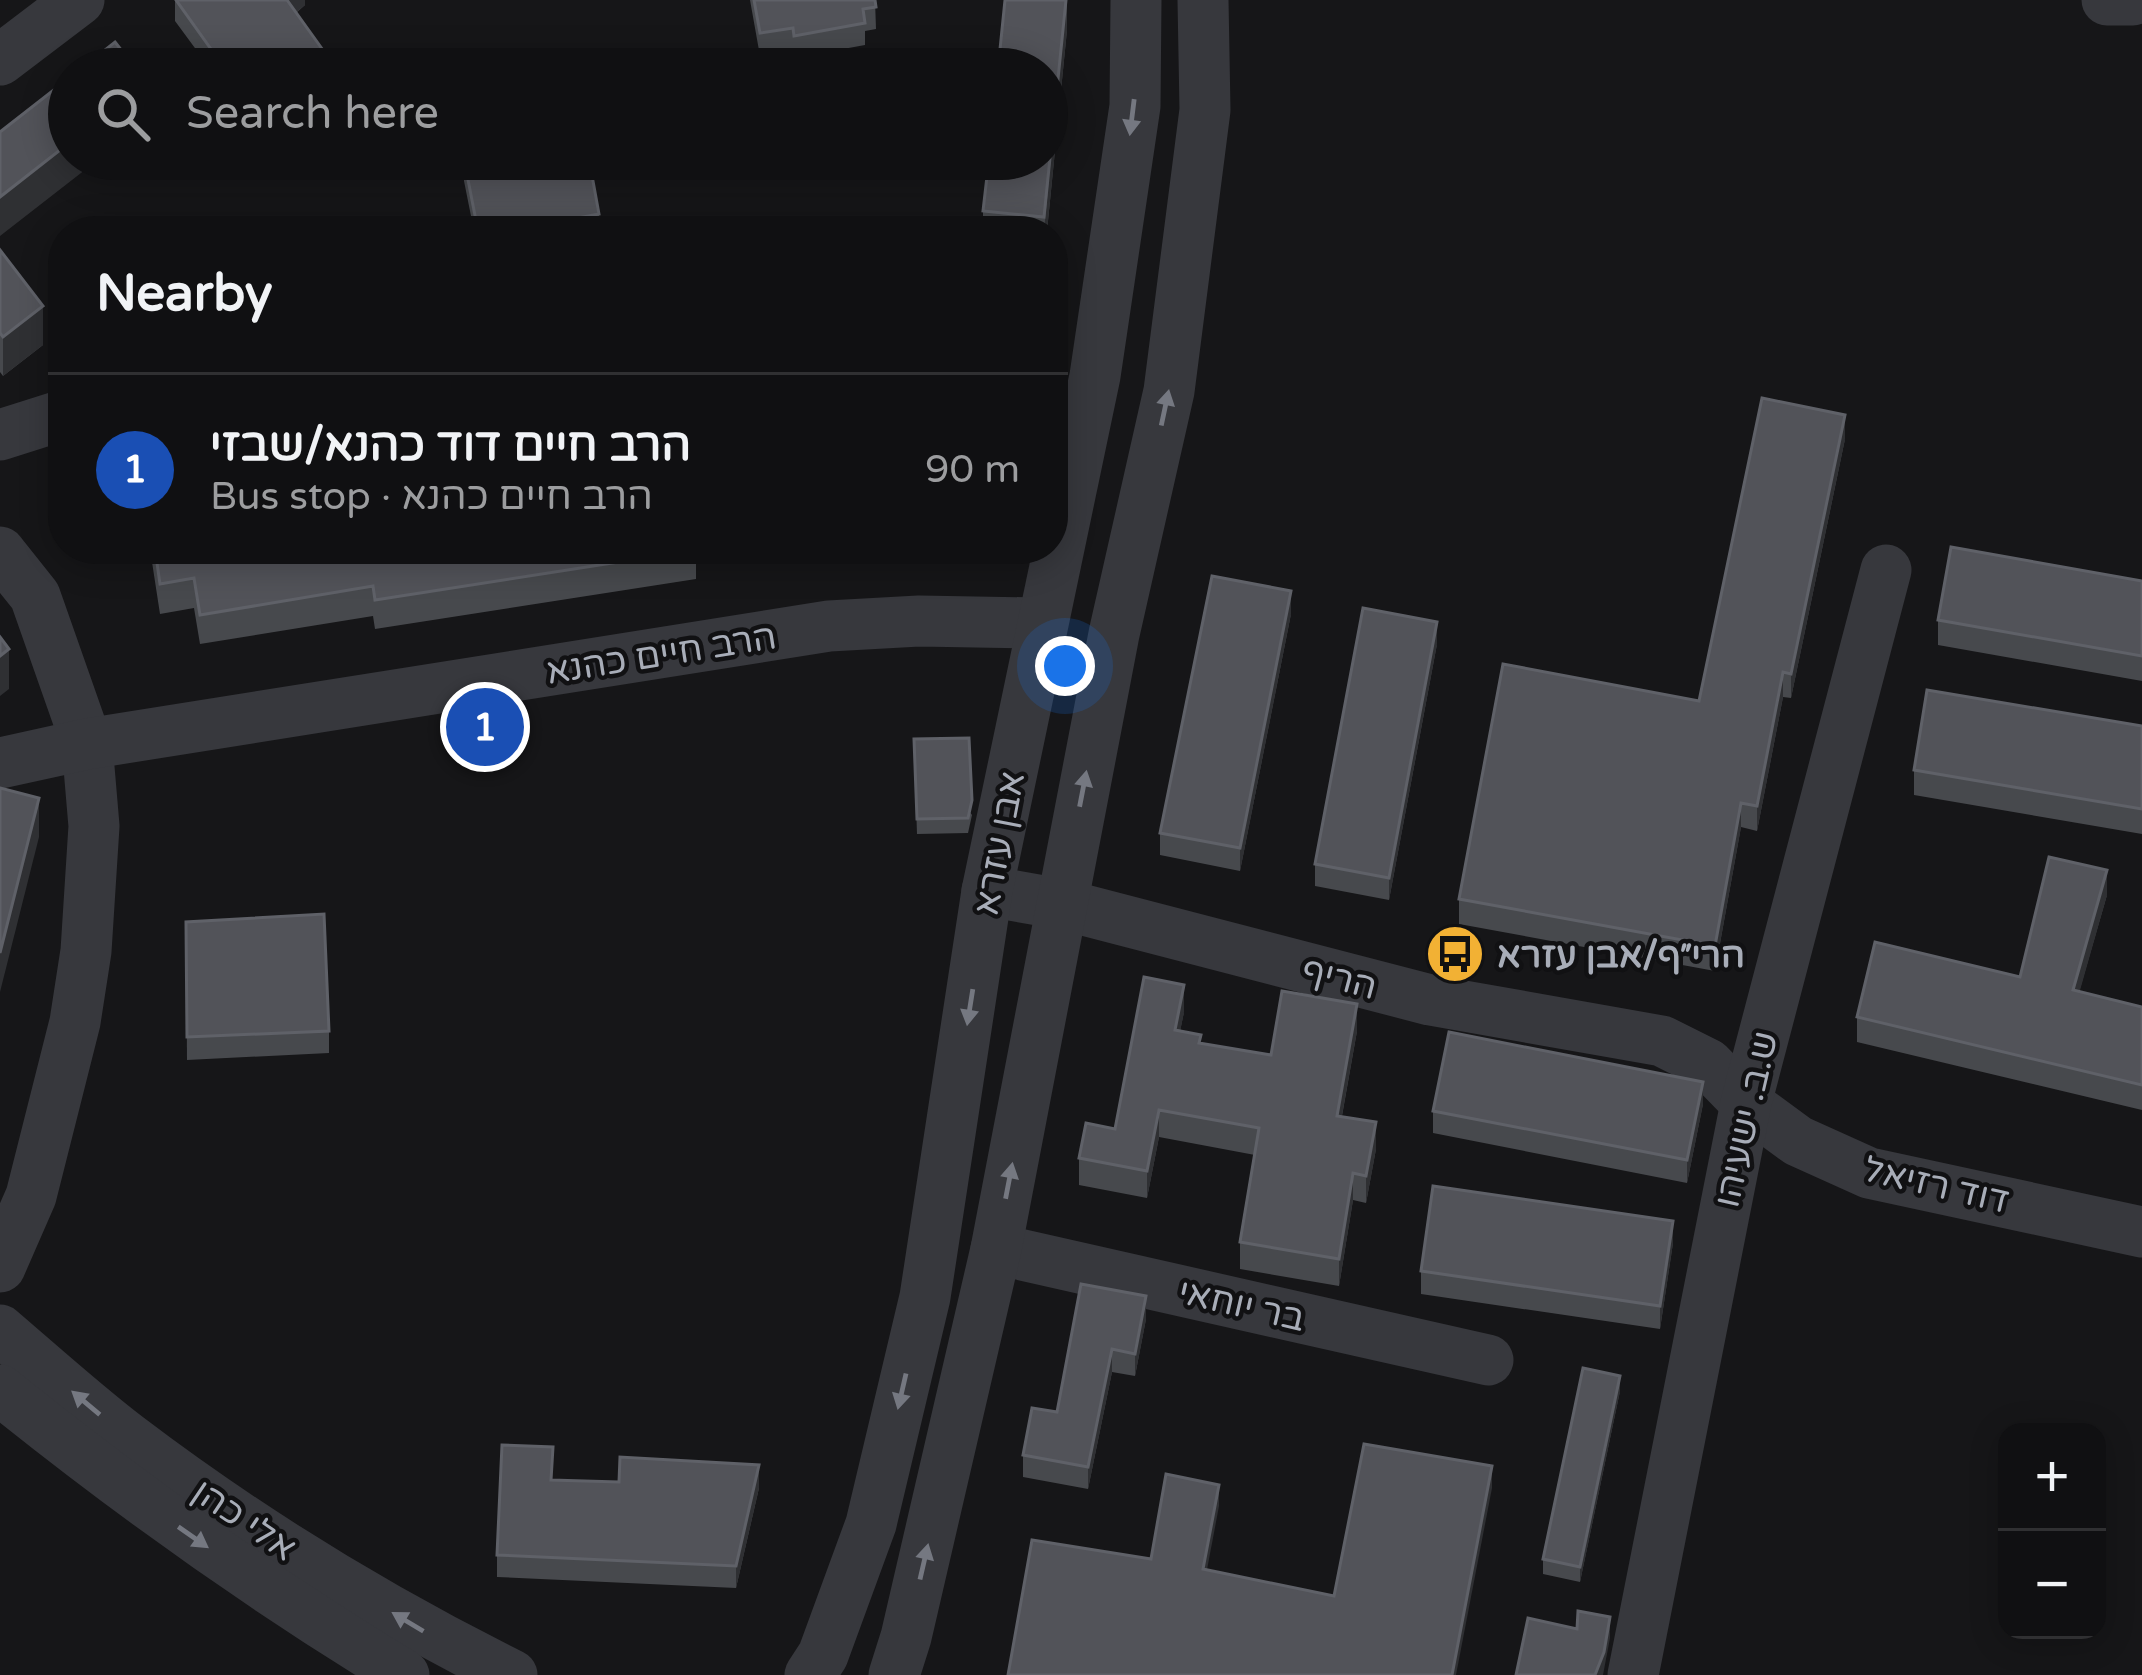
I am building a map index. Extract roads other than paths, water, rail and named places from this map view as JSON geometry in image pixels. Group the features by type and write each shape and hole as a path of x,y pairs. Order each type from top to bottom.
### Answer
{"street":[{"path":"0,60 80,0"},
{"name":"אבן עזרא","path":"1068,497 1095,376 1135,106 1136,0"},
{"name":"אבן עזרא","path":"894,1675 996,1249 1114,634 1169,391 1205,110 1203,0"},
{"path":"2107,0 2133,0"},
{"path":"0,435 48,420"},
{"path":"0,552 35,596 87,744 94,826 86,951 75,1022 0,1268"},
{"name":"אבן עזרא","path":"810,1675 823,1655 871,1524 925,1297 987,891 1053,564"},
{"name":"ש.ב. ישעיהו","path":"1633,1675 1746,1103 1886,570"},
{"name":"הרב חיים כהנא","path":"0,763 87,744 829,626 919,621 1040,623"},
{"name":"הריף","path":"987,891 1060,904 1430,1000 1662,1041 1708,1064 1746,1103"},
{"name":"דוד רזיאל","path":"1746,1103 1798,1141 1869,1173 2142,1232"},
{"name":"בר יוחאי","path":"996,1249 1488,1360"},
{"name":"אלי כהן","path":"0,1330 127,1437 286,1549 427,1633 512,1675"},
{"name":"אלי כהן","path":"0,1390 127,1491 299,1611 404,1675"}],"place":[{"name":"הרב חיים דוד כהנא/שבזי","path":"485,727"},
{"name":"הרי״ף/אבן עזרא","path":"1455,954"}]}
